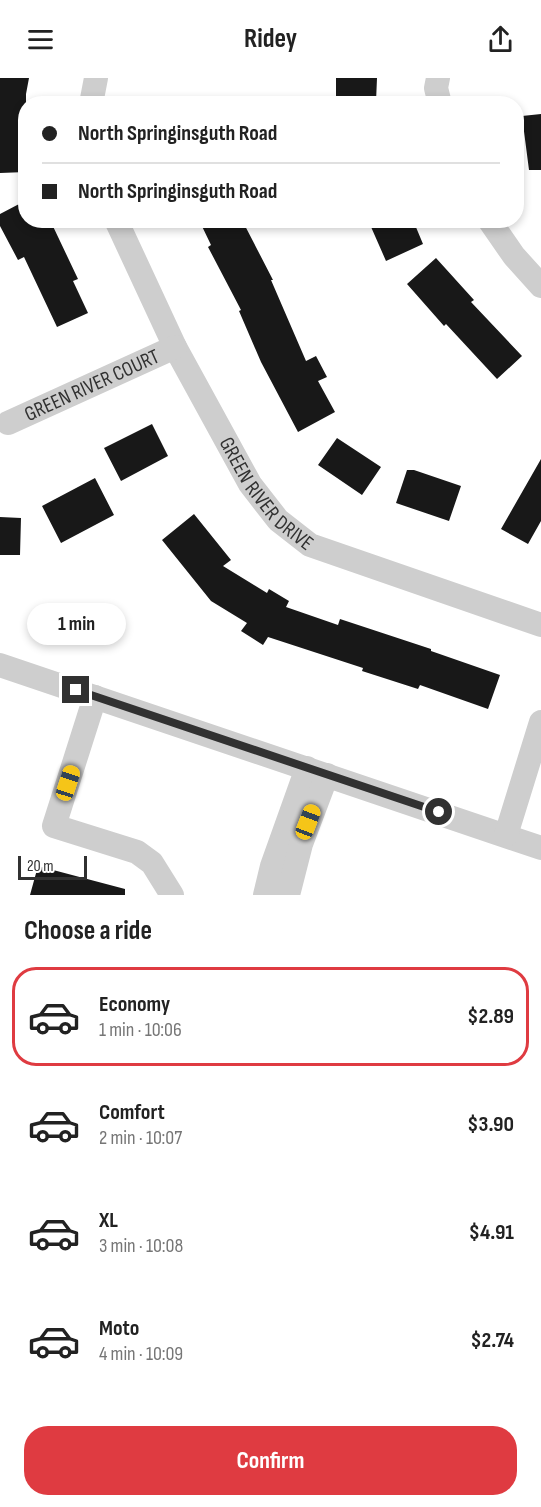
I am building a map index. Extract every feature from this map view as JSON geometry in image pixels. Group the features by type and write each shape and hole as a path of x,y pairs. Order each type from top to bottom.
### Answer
{"street":[{"path":"93,96 96,78"},
{"path":"438,78 436,88 438,96"},
{"name":"GREEN RIVER DRIVE","path":"120,228 175,347 250,484 278,520 310,545 541,625"},
{"path":"495,228 514,256 541,286"},
{"name":"GREEN RIVER COURT","path":"8,423 175,347"},
{"path":"0,665 541,848"},
{"path":"95,697 54,826 137,852 152,863 172,895"},
{"path":"506,835 541,722"},
{"path":"264,895 272,866 317,771"},
{"path":"288,895 317,771"}],"building":[{"path":"0,78 29,78 26,96 18,96 18,172 0,173"},
{"path":"336,78 377,78 376,96 336,96"},
{"path":"541,114 541,170 529,170 524,116"},
{"path":"18,205 18,228 54,228 78,279 73,281 88,313 57,327 24,257 18,260 0,226 0,214"},
{"path":"203,228 246,228 273,280 271,280 306,361 316,356 327,377 318,381 335,412 298,432 261,362 239,311 241,310 208,247 211,245"},
{"path":"372,228 416,228 423,244 386,261"},
{"path":"436,258 474,300 471,302 522,356 497,379 446,324 444,326 407,284"},
{"path":"152,424 168,456 121,481 104,448"},
{"path":"337,438 381,467 362,495 318,465"},
{"path":"541,459 541,521 528,544 501,529"},
{"path":"407,470 414,470 461,486 449,521 396,503"},
{"path":"95,478 114,515 61,543 42,506"},
{"path":"194,514 231,560 223,566 267,593 269,589 289,601 286,607 338,625 340,619 500,675 488,709 420,685 418,689 362,671 363,668 268,637 263,645 241,631 247,623 211,601 162,540"},
{"path":"0,517 21,518 20,555 0,555"},
{"path":"38,866 125,889 125,895 30,895"}],"route":[{"path":"76,690 439,812"}]}
